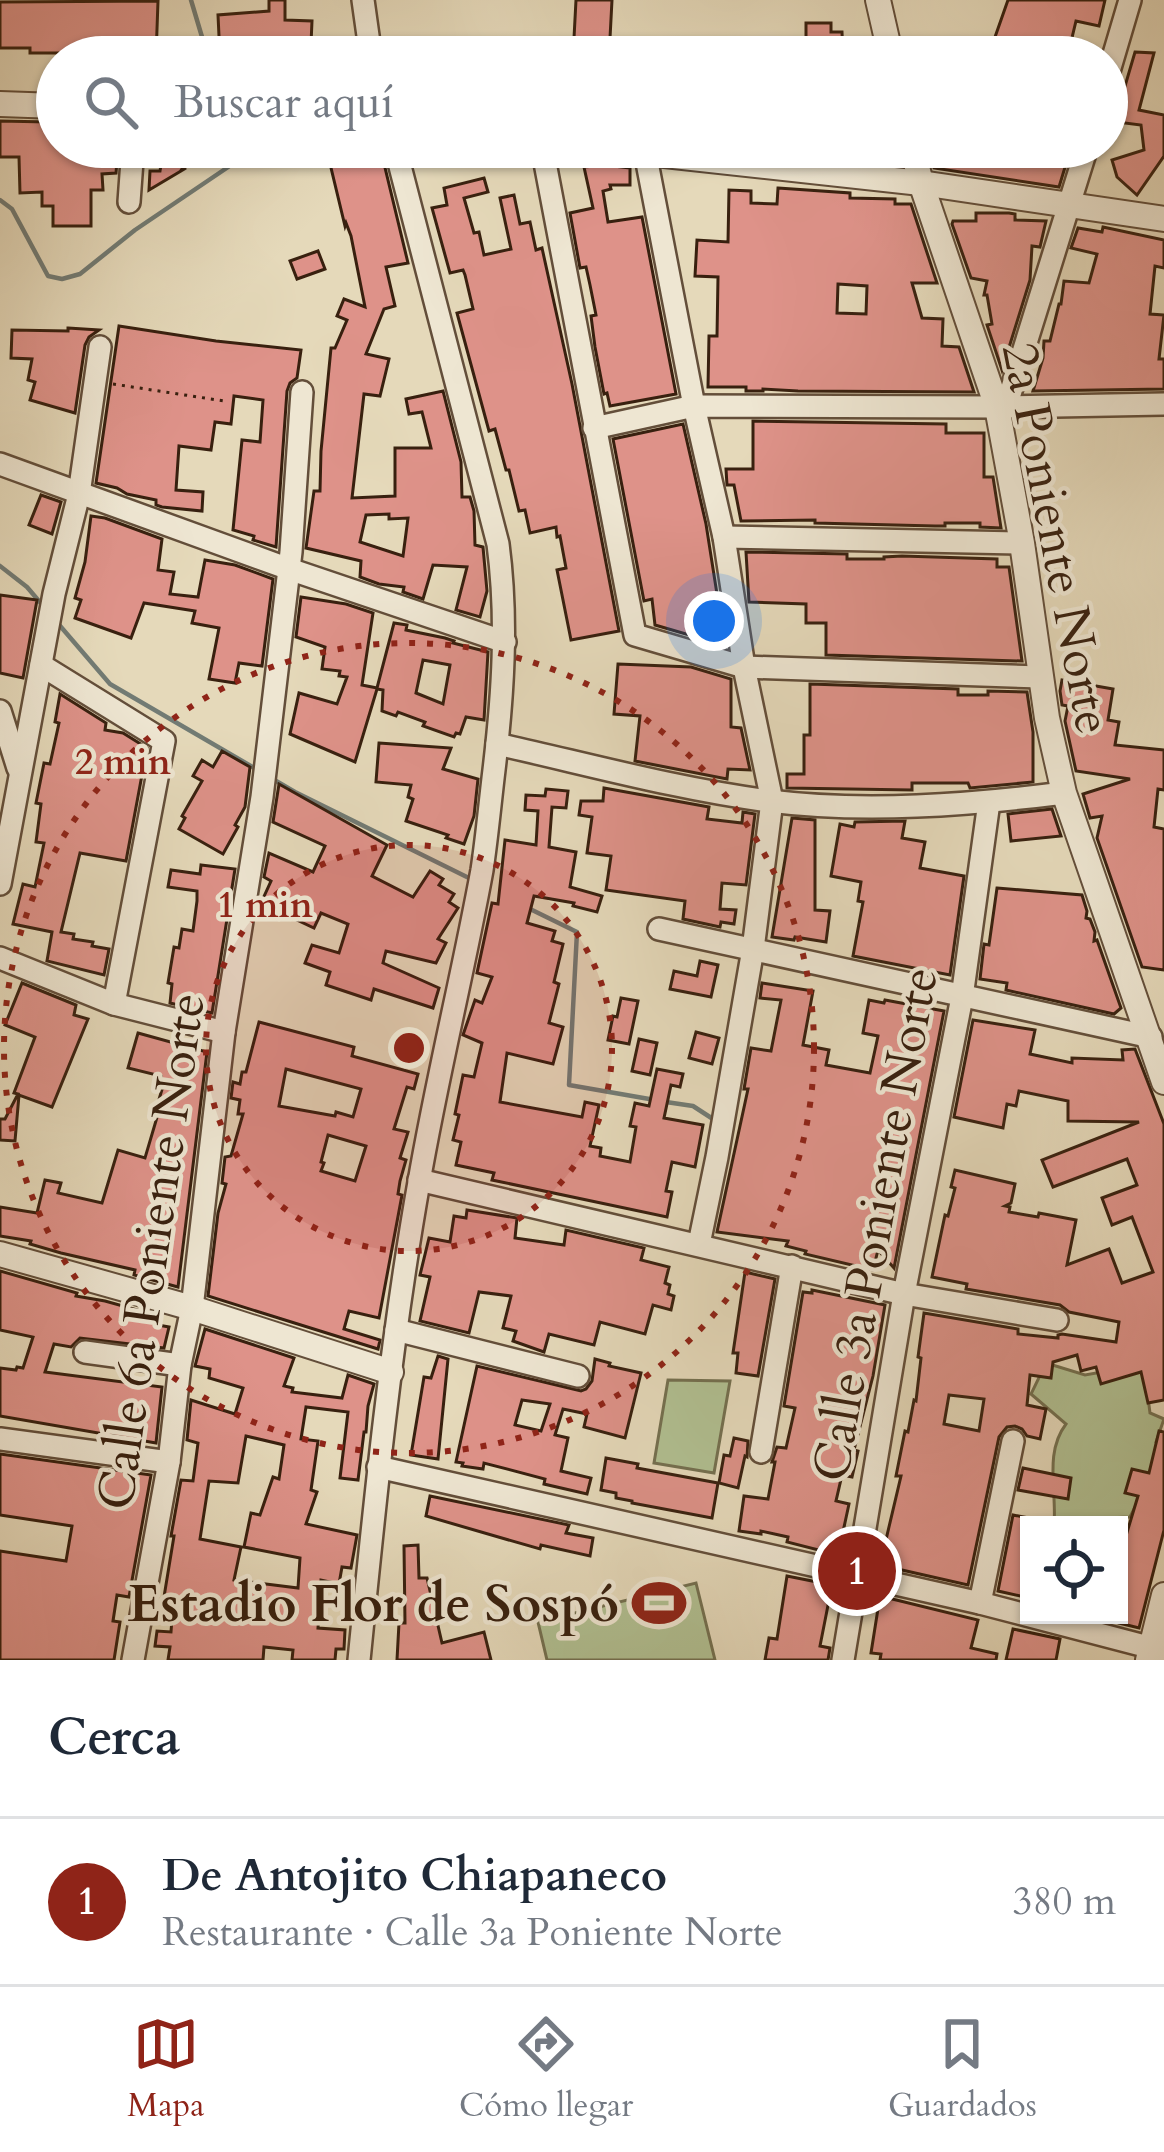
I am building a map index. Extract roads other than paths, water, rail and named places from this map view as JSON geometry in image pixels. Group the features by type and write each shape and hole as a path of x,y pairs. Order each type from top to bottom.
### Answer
{"street":[{"path":"363,0 368,36"},
{"path":"878,0 886,36"},
{"path":"1119,36 1130,0"},
{"path":"0,104 36,105"},
{"path":"129,202 131,168"},
{"path":"359,1660 396,1330 419,1180 482,867 506,641 497,544 400,168"},
{"path":"546,168 635,635 744,667 1041,677"},
{"path":"648,168 772,801 753,949 699,1244"},
{"path":"787,168 1164,218"},
{"name":"2a Poniente Norte","path":"918,168 1002,407 1047,718 1064,793 1157,1039 1164,1082"},
{"path":"1002,407 1081,168"},
{"path":"0,884 54,594 79,494 100,347"},
{"name":"Calle 6a Poniente Norte","path":"134,1660 192,1308 224,1032 262,797 289,568 302,392"},
{"path":"594,428 694,406 1164,404"},
{"path":"0,464 506,641"},
{"path":"724,538 1022,543"},
{"path":"42,657 164,741 114,1004"},
{"path":"0,712 21,775"},
{"path":"497,744 672,784 772,801 876,806 989,802 1064,793"},
{"name":"Calle 3a Poniente Norte","path":"843,1660 904,1294 962,997 989,802"},
{"path":"659,929 1157,1039"},
{"path":"0,958 114,1004 224,1032"},
{"path":"419,1180 904,1294 1057,1321"},
{"path":"0,1254 192,1308 391,1372"},
{"path":"761,1452 792,1266"},
{"path":"396,1330 578,1376"},
{"path":"86,1352 180,1365"},
{"path":"0,1439 169,1462"},
{"path":"980,1603 1013,1441"},
{"path":"378,1467 980,1603 1154,1653 1164,1595"}],"waterway":[{"path":"191,0 202,36"},
{"path":"0,200 12,209 48,276 62,279 80,274 227,168"},
{"path":"0,566 44,607"},
{"path":"55,620 110,684 256,769"},
{"path":"271,778 475,881"},
{"path":"528,908 577,932 569,1085 655,1100"},
{"path":"666,1102 693,1106 716,1121"}],"place":[{"name":"De Antojito Chiapaneco","path":"857,1571"},
{"name":"Estadio Flor de Sospó","path":"659,1603"}]}
